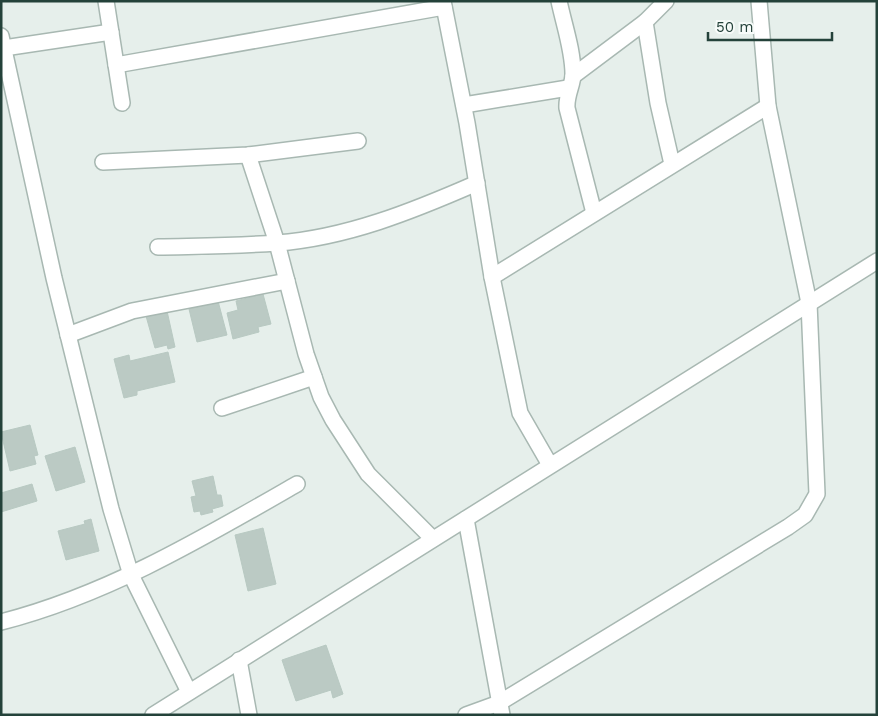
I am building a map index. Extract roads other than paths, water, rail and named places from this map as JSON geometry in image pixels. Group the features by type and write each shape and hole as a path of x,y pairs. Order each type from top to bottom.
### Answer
{"street":[{"path":"106,1 122,103"},
{"path":"559,1 570,50 571,82 567,108 594,213"},
{"path":"464,104 571,82 645,22 666,1"},
{"path":"466,715 500,709 805,515 817,494 809,303 768,106 759,1"},
{"path":"116,66 444,4 464,104 492,277 520,413 550,465"},
{"path":"645,22 658,103 672,164"},
{"path":"111,32 2,42 5,70 111,509 131,575 189,692"},
{"path":"492,277 768,106"},
{"path":"102,162 248,155 358,141"},
{"path":"248,155 277,243 306,354 333,420 368,474 433,539"},
{"path":"158,247 277,243 334,233 390,219 477,184"},
{"path":"152,715 877,261"},
{"path":"68,335 132,310 287,282"},
{"path":"222,408 314,377"},
{"path":"2,617 78,597 131,575 221,528 298,484"},
{"path":"466,519 500,709"},
{"path":"239,660 249,715"}]}
